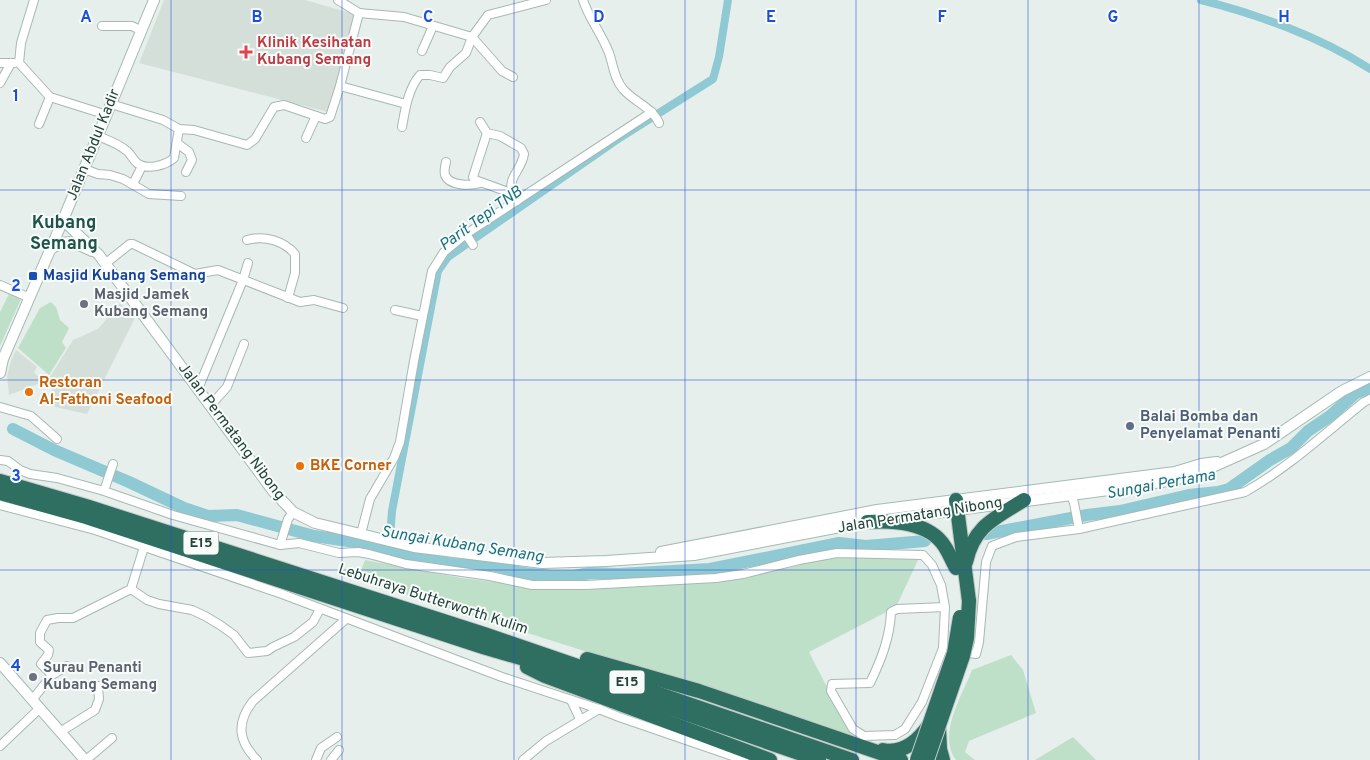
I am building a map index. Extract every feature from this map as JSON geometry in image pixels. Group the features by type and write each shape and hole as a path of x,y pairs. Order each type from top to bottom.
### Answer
{"highway":[{"name":"Lebuhraya Butterworth Kulim","path":"0,481 89,507 400,613 852,760"},
{"path":"960,568 978,532 993,519 1024,500"},
{"name":"Lebuhraya Butterworth Kulim","path":"0,501 86,517 400,613"},
{"path":"917,760 934,726 963,656 967,638 952,505"},
{"path":"867,522 889,521 909,524 928,531 945,545 960,568"},
{"path":"485,641 554,650 699,691 900,760"},
{"path":"485,641 545,676 746,756 770,760"},
{"name":"Lebuhraya Butterworth Kulim","path":"485,641 543,665 819,760"},
{"path":"858,746 892,752 907,747 934,726"},
{"path":"927,760 934,726"},
{"path":"934,726 943,760"}],"main road":[{"name":"Jalan Abdul Kadir","path":"0,374 3,359 112,104 154,0"},
{"name":"Jalan Permatang Nibong","path":"63,220 102,259 290,516 414,547 542,563 694,555 952,505 1175,472 1201,464 1231,460"},
{"path":"51,249 59,243 73,242 102,259"},
{"name":"Jalan Permatang Nibong","path":"606,561 877,510 1024,500 1072,499 1174,480 1198,474 1264,444 1342,391 1370,377"},
{"path":"0,663 85,760"}],"street":[{"path":"0,83 15,63 34,0"},
{"path":"338,0 359,13 404,17 472,37 502,71 513,77"},
{"path":"402,127 406,104 415,80 420,75 443,78 450,67 466,53 472,37 488,15 546,0"},
{"path":"361,534 370,499 394,458 400,442 422,316 432,271 444,252 517,201 656,118 622,87 616,76 609,53 583,0"},
{"path":"112,104 163,120 179,129 194,130 247,145 255,138 274,107 284,105 325,119 330,117 340,86 359,13"},
{"path":"102,26 132,26 142,31"},
{"path":"422,51 433,26"},
{"path":"0,63 15,63 50,97 107,115"},
{"path":"340,86 406,104"},
{"path":"39,124 50,97"},
{"path":"306,138 316,116"},
{"path":"480,122 487,133 500,136 522,148 524,154 510,186 511,193 517,201"},
{"path":"98,136 126,151 136,163 151,167 169,162 174,158 179,129"},
{"path":"487,133 473,176 480,183 511,193"},
{"path":"177,143 189,152 192,160 186,172"},
{"path":"446,162 445,175 448,179 466,186 480,183"},
{"path":"133,184 142,166"},
{"path":"84,169 116,177 133,184 149,194 181,196"},
{"path":"467,235 473,244"},
{"path":"247,240 266,238 288,246 296,254 295,273 288,298"},
{"path":"102,259 130,244 134,244 195,274 216,270 300,302 314,300 342,308"},
{"path":"198,389 243,280 248,263"},
{"path":"0,285 30,298"},
{"path":"395,310 422,316"},
{"path":"210,406 225,391 244,344"},
{"path":"943,648 976,654 980,642 986,562 992,546 1016,537 1245,492 1267,480 1370,399"},
{"path":"0,407 31,416 57,439"},
{"path":"0,460 8,461 20,470 30,474 106,487 173,515 280,542 300,543 338,553 358,552 406,564 532,584 650,583 716,578 743,574 837,553 923,555 932,565 941,584 945,607 943,648 922,702 905,729 895,735 864,736 853,729 831,691 832,684 870,683 881,660 890,627 891,612 897,609 945,607"},
{"path":"106,487 113,466"},
{"path":"1072,499 1078,526"},
{"path":"0,501 94,530 282,594 502,677 598,708 619,717 746,756"},
{"path":"280,542 290,516"},
{"path":"52,675 41,664 48,655 49,650 40,642 40,633 47,620 73,618 131,589 144,547"},
{"path":"131,589 153,602 192,610 213,620 234,635 248,653 268,652 273,647 294,637 313,622 320,609"},
{"path":"257,760 249,752 241,735 241,723 245,712 253,701 346,619"},
{"path":"0,746 36,704 52,675 67,666"},
{"path":"60,732 95,710 99,699 98,686"},
{"path":"572,700 580,720"},
{"path":"523,760 546,742 598,708"},
{"path":"316,760 322,748 337,737"},
{"path":"85,760 112,738"},
{"path":"331,760 339,750"}],"shaded area":[{"name":"Klinik Kesihatan Kubang Semang","path":"164,0 305,0 354,14 351,41 328,112 139,63"},
{"path":"120,303 135,318 87,414 55,407 50,377 73,340 98,329"},
{"path":"16,350 37,367 34,372 43,382 9,395 7,376"}],"green space":[{"path":"9,294 21,299 0,346 0,312"},
{"path":"51,302 56,307 60,320 69,328 62,342 66,348 49,375 18,348 40,308"},
{"path":"838,556 919,558 896,607 809,652 852,736 358,579 365,560 462,578 544,588 644,587 741,578"},
{"path":"1011,655 1023,670 1036,713 969,741 965,752 975,760 956,760 951,750 949,739 950,727 953,715 972,670"},
{"path":"1073,737 1096,760 1035,760"}],"waterway":[{"name":"Parit Tepi TNB","path":"389,551 392,511 438,271 448,257 621,137 713,79 719,57 728,0"},
{"path":"1201,0 1244,12 1288,28 1331,47 1370,69"},
{"name":"Sungai Pertama","path":"986,534 1087,515 1120,511 1189,495 1229,489 1270,460 1291,448 1308,431 1330,416 1356,393 1370,388"},
{"name":"Sungai Kubang Semang","path":"13,429 54,450 184,508 208,516 237,515 314,536 355,542 424,559 452,564 492,565 523,573 574,576 590,573 618,574 710,569 839,543 866,546 925,541"}],"place":[{"name":"Klinik Kesihatan Kubang Semang","path":"246,52"},
{"name":"Masjid Kubang Semang","path":"33,276"},
{"name":"Masjid Jamek Kubang Semang","path":"84,304"},
{"name":"Restoran Al-Fathoni Seafood","path":"29,392"},
{"name":"Balai Bomba dan Penyelamat Penanti","path":"1130,426"},
{"name":"BKE Corner","path":"300,466"},
{"name":"Surau Penanti Kubang Semang","path":"33,677"}],"district":[{"name":"Kubang Semang","path":"64,233"}]}
